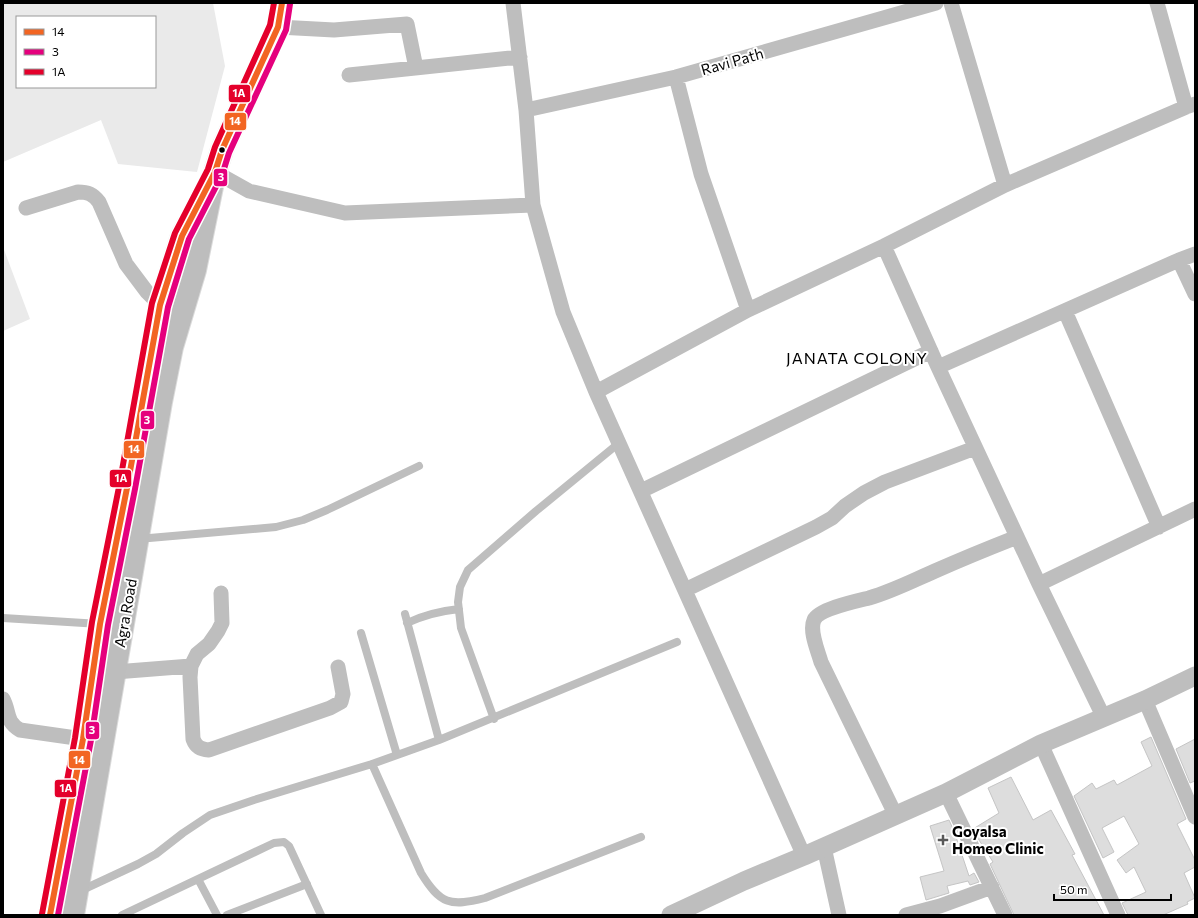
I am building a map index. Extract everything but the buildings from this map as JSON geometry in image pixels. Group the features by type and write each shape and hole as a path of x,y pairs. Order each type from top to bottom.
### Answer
{"highway":[{"name":"Agra Road","path":"73,915 172,347 195,270 215,172 222,150 278,27 282,3"},
{"name":"Agra Road","path":"50,915 83,739 100,624 127,488 160,305 182,236 215,172"}],"street":[{"path":"513,3 526,110 533,205 563,312 596,392 804,856"},
{"name":"Ravi Path","path":"526,110 676,77 936,3"},
{"path":"951,3 1005,185"},
{"path":"596,392 748,310 884,246 1005,185 1191,106 1157,3"},
{"path":"278,27 334,30 407,24 416,68"},
{"path":"349,75 520,57"},
{"path":"676,77 701,174 748,310"},
{"path":"215,172 249,191 344,213 533,205"},
{"path":"26,208 78,192 93,194 99,202 126,264 147,292 160,305"},
{"path":"884,246 975,448 1104,718"},
{"path":"938,367 1195,254"},
{"path":"1180,260 1195,294"},
{"path":"1065,311 1159,527"},
{"path":"641,491 932,351"},
{"path":"685,590 816,527 832,518 845,506 864,493 885,482 975,448"},
{"path":"1039,584 1195,510"},
{"path":"896,816 821,662 812,628 814,620 818,615 830,610 892,591 1017,536"},
{"path":"221,593 222,623 209,644 197,654 191,666 190,677 193,739 195,744 201,749 209,750 330,708 341,702 344,694 338,667"},
{"path":"115,672 191,666"},
{"path":"671,915 744,881 896,816 946,793 1041,744 1145,700 1195,676"},
{"path":"3,699 6,704 9,719 14,726 20,730 83,739"},
{"path":"1145,700 1195,817"},
{"path":"1041,744 1118,915"},
{"path":"946,793 1005,915"},
{"path":"824,847 839,915"},
{"path":"906,915 946,904 992,887"}],"lane":[{"path":"494,719 461,628 458,602 460,587 468,570 536,511 619,443"},
{"path":"138,539 276,527 303,520 419,466"},
{"path":"406,623 426,614 459,609"},
{"path":"405,614 406,623 439,740"},
{"path":"3,618 100,624"},
{"path":"361,633 397,755"},
{"path":"77,892 138,864 156,854 182,833 210,815 372,764 439,740 494,719 677,642"},
{"path":"372,764 421,874 431,889 439,896 450,902 465,903 484,898 641,837"},
{"path":"122,915 274,843 284,842 289,846 321,915"},
{"path":"198,879 217,915"},
{"path":"227,915 307,884"}],"shaded area":[{"path":"3,3 213,3 225,66 197,172 118,164 101,120 3,162"},
{"path":"3,247 30,319 3,331"}],"transit line":[{"name":"1A","path":"42,914 75,738 92,622 119,487 152,303 175,233 208,169 215,147 270,25 274,3"},
{"name":"14","path":"50,915 83,739 100,624 127,488 160,305 182,236 215,172 222,150 278,27 282,3"},
{"name":"3","path":"58,915 91,740 108,625 135,489 168,307 189,239 222,175 229,153 286,30 290,4"}],"place":[{"name":"Goyalsa Homeo Clinic","path":"943,840"}],"district":[{"name":"JANATA COLONY","path":"857,357"}]}
